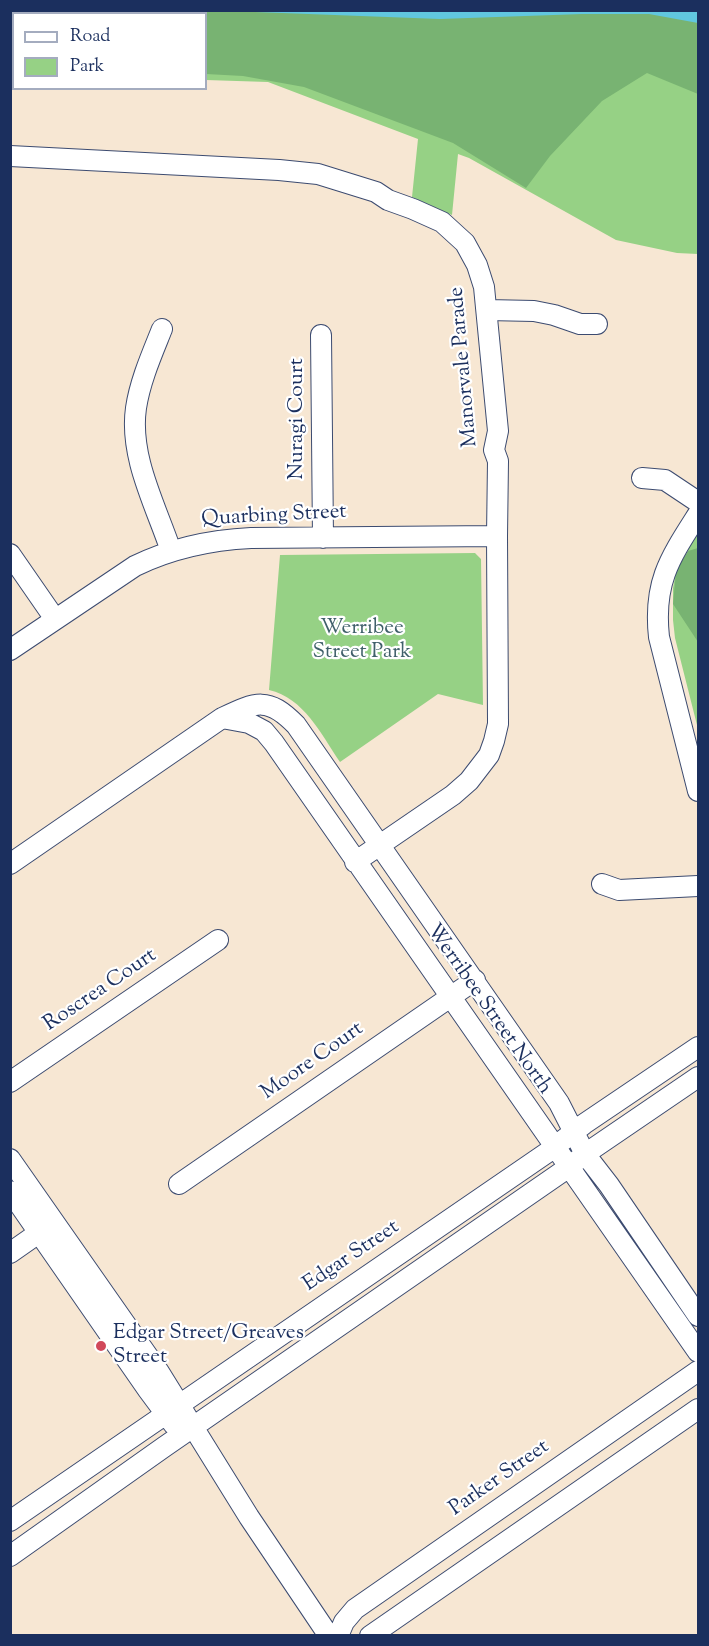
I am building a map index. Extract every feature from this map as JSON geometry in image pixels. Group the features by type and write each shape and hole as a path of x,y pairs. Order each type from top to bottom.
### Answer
{"street":[{"name":"Manorvale Parade","path":"10,156 300,171 318,174 370,190 394,203 442,222 460,238 472,254 482,275 498,431 494,446 498,461 499,705 495,741 489,755 469,781 453,795 355,862"},
{"path":"487,310 534,311 580,324 597,324"},
{"path":"162,329 137,400 136,441 141,467 171,551"},
{"name":"Nuragi Court","path":"321,335 323,538"},
{"path":"642,478 665,480 699,502"},
{"path":"699,514 670,560 662,579 657,621 659,637 699,791"},
{"name":"Quarbing Street","path":"10,650 135,566 171,551 210,541 497,536"},
{"path":"10,554 55,619"},
{"name":"Werribee Street North","path":"10,864 222,718 250,705 265,705 285,713 296,725 475,980 559,1103 585,1154 699,1316"},
{"name":"Werribee Street North","path":"222,718 249,723 264,731 274,743 449,997 699,1352"},
{"path":"602,884 619,890 699,886"},
{"name":"Roscrea Court","path":"10,1082 218,940"},
{"name":"Moore Court","path":"179,1184 475,980"},
{"name":"Edgar Street","path":"10,1521 699,1047"},
{"path":"10,1556 585,1154 699,1077"},
{"path":"10,1159 47,1227 329,1635"},
{"path":"10,1191 47,1227"},
{"path":"10,1253 47,1227"},
{"name":"Parker Street","path":"338,1635 344,1622 355,1609 699,1371"},
{"path":"370,1635 699,1409"},
{"path":"32,1506 50,1528"}],"green space":[{"path":"10,11 698,11 698,94 647,73 602,101 550,156 526,188 453,143 304,87 243,76 207,74 207,12 12,12 11,63"},
{"path":"11,11 698,11 698,254 677,253 616,240 458,154 452,215 412,197 418,139 268,82 207,80 207,12 12,12 11,70"},
{"path":"698,529 698,729 675,638 673,588 676,571"},
{"path":"698,548 698,642 673,604 676,571 688,551"},
{"name":"Werribee Street Park","path":"475,553 481,559 483,705 438,694 340,762 302,709 281,694 269,690 280,555"}],"water":[{"path":"698,10 698,23 649,14 440,19 229,11"}],"place":[{"name":"Edgar Street/Greaves Street","path":"101,1346"}]}
